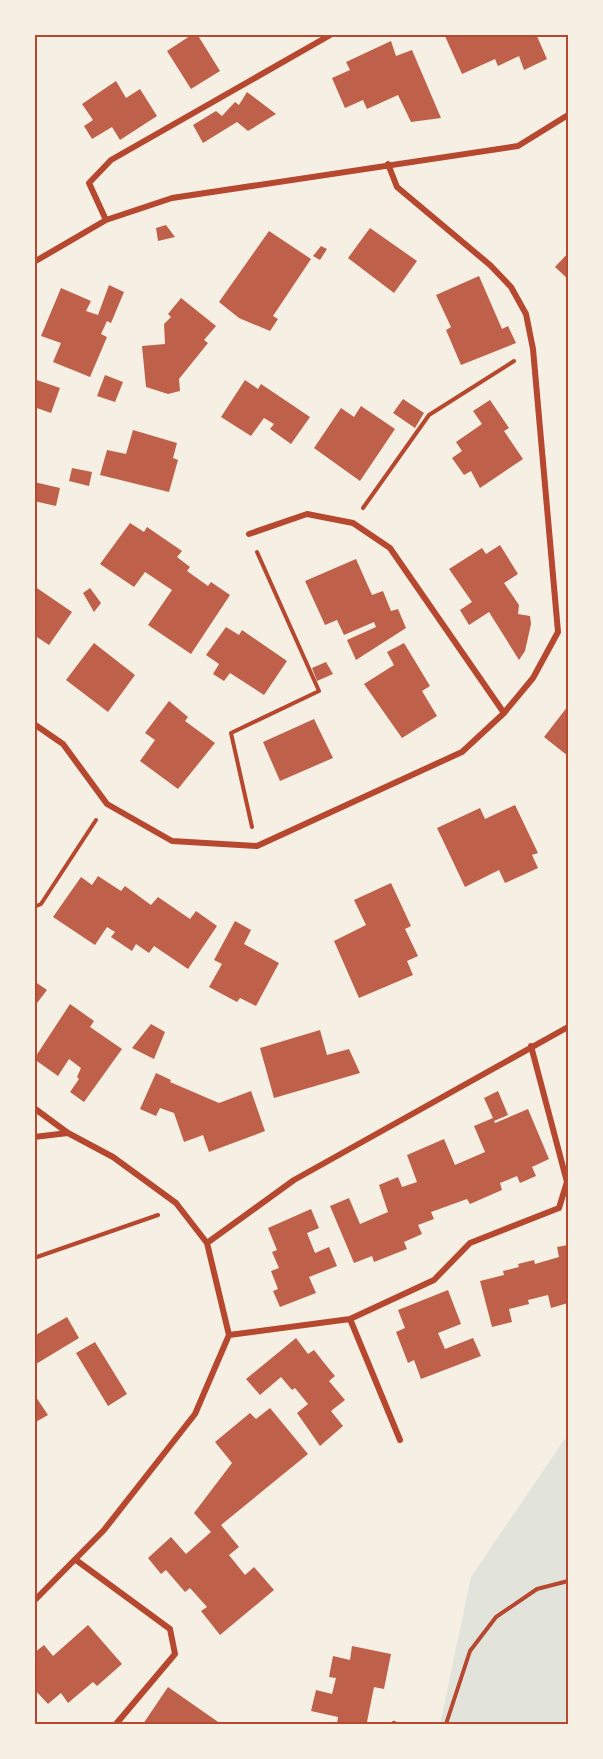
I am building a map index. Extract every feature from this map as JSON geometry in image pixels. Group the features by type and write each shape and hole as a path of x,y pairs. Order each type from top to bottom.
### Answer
{"street":[{"path":"106,220 89,183 111,160 332,34"},
{"path":"34,262 106,220 172,198 518,146 568,115"},
{"path":"34,724 63,744 107,804 171,841 256,846 462,752 504,713 533,678 558,632 533,349 526,314 511,287 490,265 397,187 388,164"},
{"path":"249,534 307,514 353,523 390,548 504,713"},
{"path":"207,1243 294,1180 531,1046 568,1028"},
{"path":"229,1335 350,1319 434,1280 470,1244 559,1208 567,1182 531,1046"},
{"path":"34,1108 68,1133 112,1157 176,1203 207,1243 229,1335 195,1414 104,1530 34,1601"},
{"path":"34,1137 68,1133"},
{"path":"350,1319 400,1440"},
{"path":"76,1560 170,1629 175,1654 116,1725"}],"path":[{"path":"353,523 429,415 533,349"},
{"path":"249,534 319,691 231,733 256,846"},
{"path":"34,906 40,904 107,804"},
{"path":"34,1258 157,1216 176,1203"},
{"path":"446,1725 470,1651 496,1617 537,1589 568,1581"}],"shaded area":[{"path":"568,1434 568,1724 440,1724 471,1577"}],"building":[{"path":"193,34 197,34 220,71 191,89 167,51"},
{"path":"444,34 510,34 511,37 536,34 547,59 524,70 519,56 498,66 495,59 462,74"},
{"path":"391,41 396,56 412,50 441,118 411,122 398,95 367,109 363,100 345,108 332,78 350,70 346,62"},
{"path":"116,81 126,98 140,89 157,116 120,140 112,127 92,139 84,126 93,120 82,104"},
{"path":"247,92 276,114 248,131 237,122 203,143 193,125 216,111 222,116 235,102 239,105"},
{"path":"166,225 175,237 158,241 156,228"},
{"path":"370,228 417,261 394,293 348,258"},
{"path":"269,231 311,259 273,316 278,319 270,331 239,318 219,302"},
{"path":"321,246 327,249 320,260 313,256"},
{"path":"568,253 568,279 555,267"},
{"path":"479,276 502,329 508,326 516,343 461,365 446,330 451,327 436,295"},
{"path":"109,285 124,292 111,323 107,321 101,334 107,337 90,377 53,362 61,343 41,336 61,288 91,301 86,311 98,315"},
{"path":"181,298 216,326 204,340 208,343 179,379 180,391 168,394 146,387 142,346 165,344 164,324 171,317 168,314"},
{"path":"105,375 123,382 115,402 97,396"},
{"path":"34,379 60,388 51,413 34,407"},
{"path":"245,380 258,389 261,384 310,417 291,444 270,429 274,424 264,418 251,436 221,417"},
{"path":"403,399 424,413 415,428 393,413"},
{"path":"490,400 509,428 504,431 523,459 480,488 471,471 464,475 452,458 462,451 456,442 482,424 473,411"},
{"path":"361,406 395,429 360,481 314,448 341,408 354,417"},
{"path":"133,430 177,443 173,458 178,460 169,492 100,475 107,450 126,454"},
{"path":"72,468 92,472 89,486 69,481"},
{"path":"34,482 60,488 56,506 34,501"},
{"path":"130,523 144,532 147,527 182,551 177,557 190,567 187,571 208,586 211,582 230,595 191,654 148,625 172,590 145,572 134,587 100,564"},
{"path":"500,545 518,574 504,583 519,605 518,614 530,616 531,624 525,651 519,660 489,612 469,625 460,610 472,602 449,569 482,548 486,554"},
{"path":"356,559 372,595 383,591 391,611 398,609 406,628 356,660 347,640 376,627 374,622 344,635 337,620 325,625 305,581"},
{"path":"34,586 72,612 49,645 34,635"},
{"path":"90,588 101,603 94,612 83,593"},
{"path":"226,627 239,635 242,630 287,661 264,695 230,673 224,681 213,674 219,664 206,655"},
{"path":"94,643 135,675 108,712 66,680"},
{"path":"404,643 430,686 422,691 437,716 402,738 364,684 394,665 387,652"},
{"path":"326,662 333,674 317,681 312,668"},
{"path":"169,701 188,717 185,721 215,743 178,789 140,761 155,740 145,733"},
{"path":"568,706 568,756 544,737"},
{"path":"314,719 333,758 280,781 263,742"},
{"path":"515,805 538,853 532,855 538,868 505,883 499,870 465,887 437,828 480,808 485,819"},
{"path":"98,876 121,891 125,886 151,905 158,897 190,919 196,911 217,926 188,969 154,946 149,953 136,944 132,951 111,937 115,932 107,927 95,945 53,917 81,877 92,885"},
{"path":"391,883 411,926 405,929 418,956 407,961 413,975 359,998 334,941 366,925 354,900"},
{"path":"235,921 251,930 244,944 279,963 256,1006 240,998 237,1002 209,987 222,964 214,960"},
{"path":"34,981 47,990 34,1007"},
{"path":"70,1004 94,1021 90,1027 122,1049 84,1102 70,1092 79,1079 77,1077 81,1068 69,1059 58,1076 34,1059"},
{"path":"151,1024 165,1032 154,1059 132,1048"},
{"path":"320,1030 327,1055 349,1049 360,1073 274,1098 260,1048"},
{"path":"156,1073 171,1080 170,1082 219,1103 251,1091 265,1131 209,1152 203,1135 184,1142 174,1113 160,1108 156,1116 140,1109"},
{"path":"498,1091 508,1115 494,1121 495,1123 528,1109 549,1159 532,1167 536,1176 520,1183 517,1176 500,1183 502,1190 470,1204 467,1199 431,1212 434,1219 418,1225 422,1234 404,1242 407,1249 374,1262 372,1256 354,1263 330,1206 349,1198 360,1224 388,1212 379,1185 398,1177 402,1187 417,1182 407,1155 444,1139 455,1165 485,1152 474,1126 493,1118 484,1098"},
{"path":"311,1209 319,1228 307,1233 315,1253 329,1247 337,1266 309,1277 316,1293 280,1307 273,1291 278,1289 271,1271 279,1268 272,1252 277,1250 268,1228"},
{"path":"568,1245 568,1303 551,1308 548,1295 528,1300 529,1304 509,1309 512,1322 492,1327 480,1281 504,1275 503,1271 519,1267 518,1264 534,1260 535,1264 559,1257 557,1247"},
{"path":"448,1290 461,1324 438,1333 445,1349 473,1338 481,1356 421,1379 414,1360 408,1363 396,1332 405,1328 398,1310"},
{"path":"67,1317 79,1338 36,1364 34,1336"},
{"path":"296,1338 308,1354 314,1350 335,1376 329,1381 345,1400 331,1411 343,1426 320,1446 297,1413 308,1404 295,1388 292,1390 281,1377 260,1395 246,1379"},
{"path":"95,1342 127,1394 108,1406 76,1353"},
{"path":"34,1394 48,1415 34,1423"},
{"path":"270,1408 308,1454 221,1525 239,1547 229,1555 245,1575 254,1567 274,1590 220,1635 201,1611 207,1607 190,1588 185,1592 166,1570 161,1574 148,1558 171,1537 186,1554 211,1532 194,1513 232,1463 215,1442 250,1413 256,1419"},
{"path":"88,1625 122,1664 97,1686 93,1682 68,1703 61,1693 48,1704 34,1689 34,1653 44,1645 53,1656"},
{"path":"352,1646 391,1654 384,1689 374,1687 367,1722 374,1724 337,1724 338,1717 311,1711 316,1690 332,1694 336,1678 329,1677 333,1656 350,1660"},
{"path":"168,1687 221,1724 143,1724"}]}
